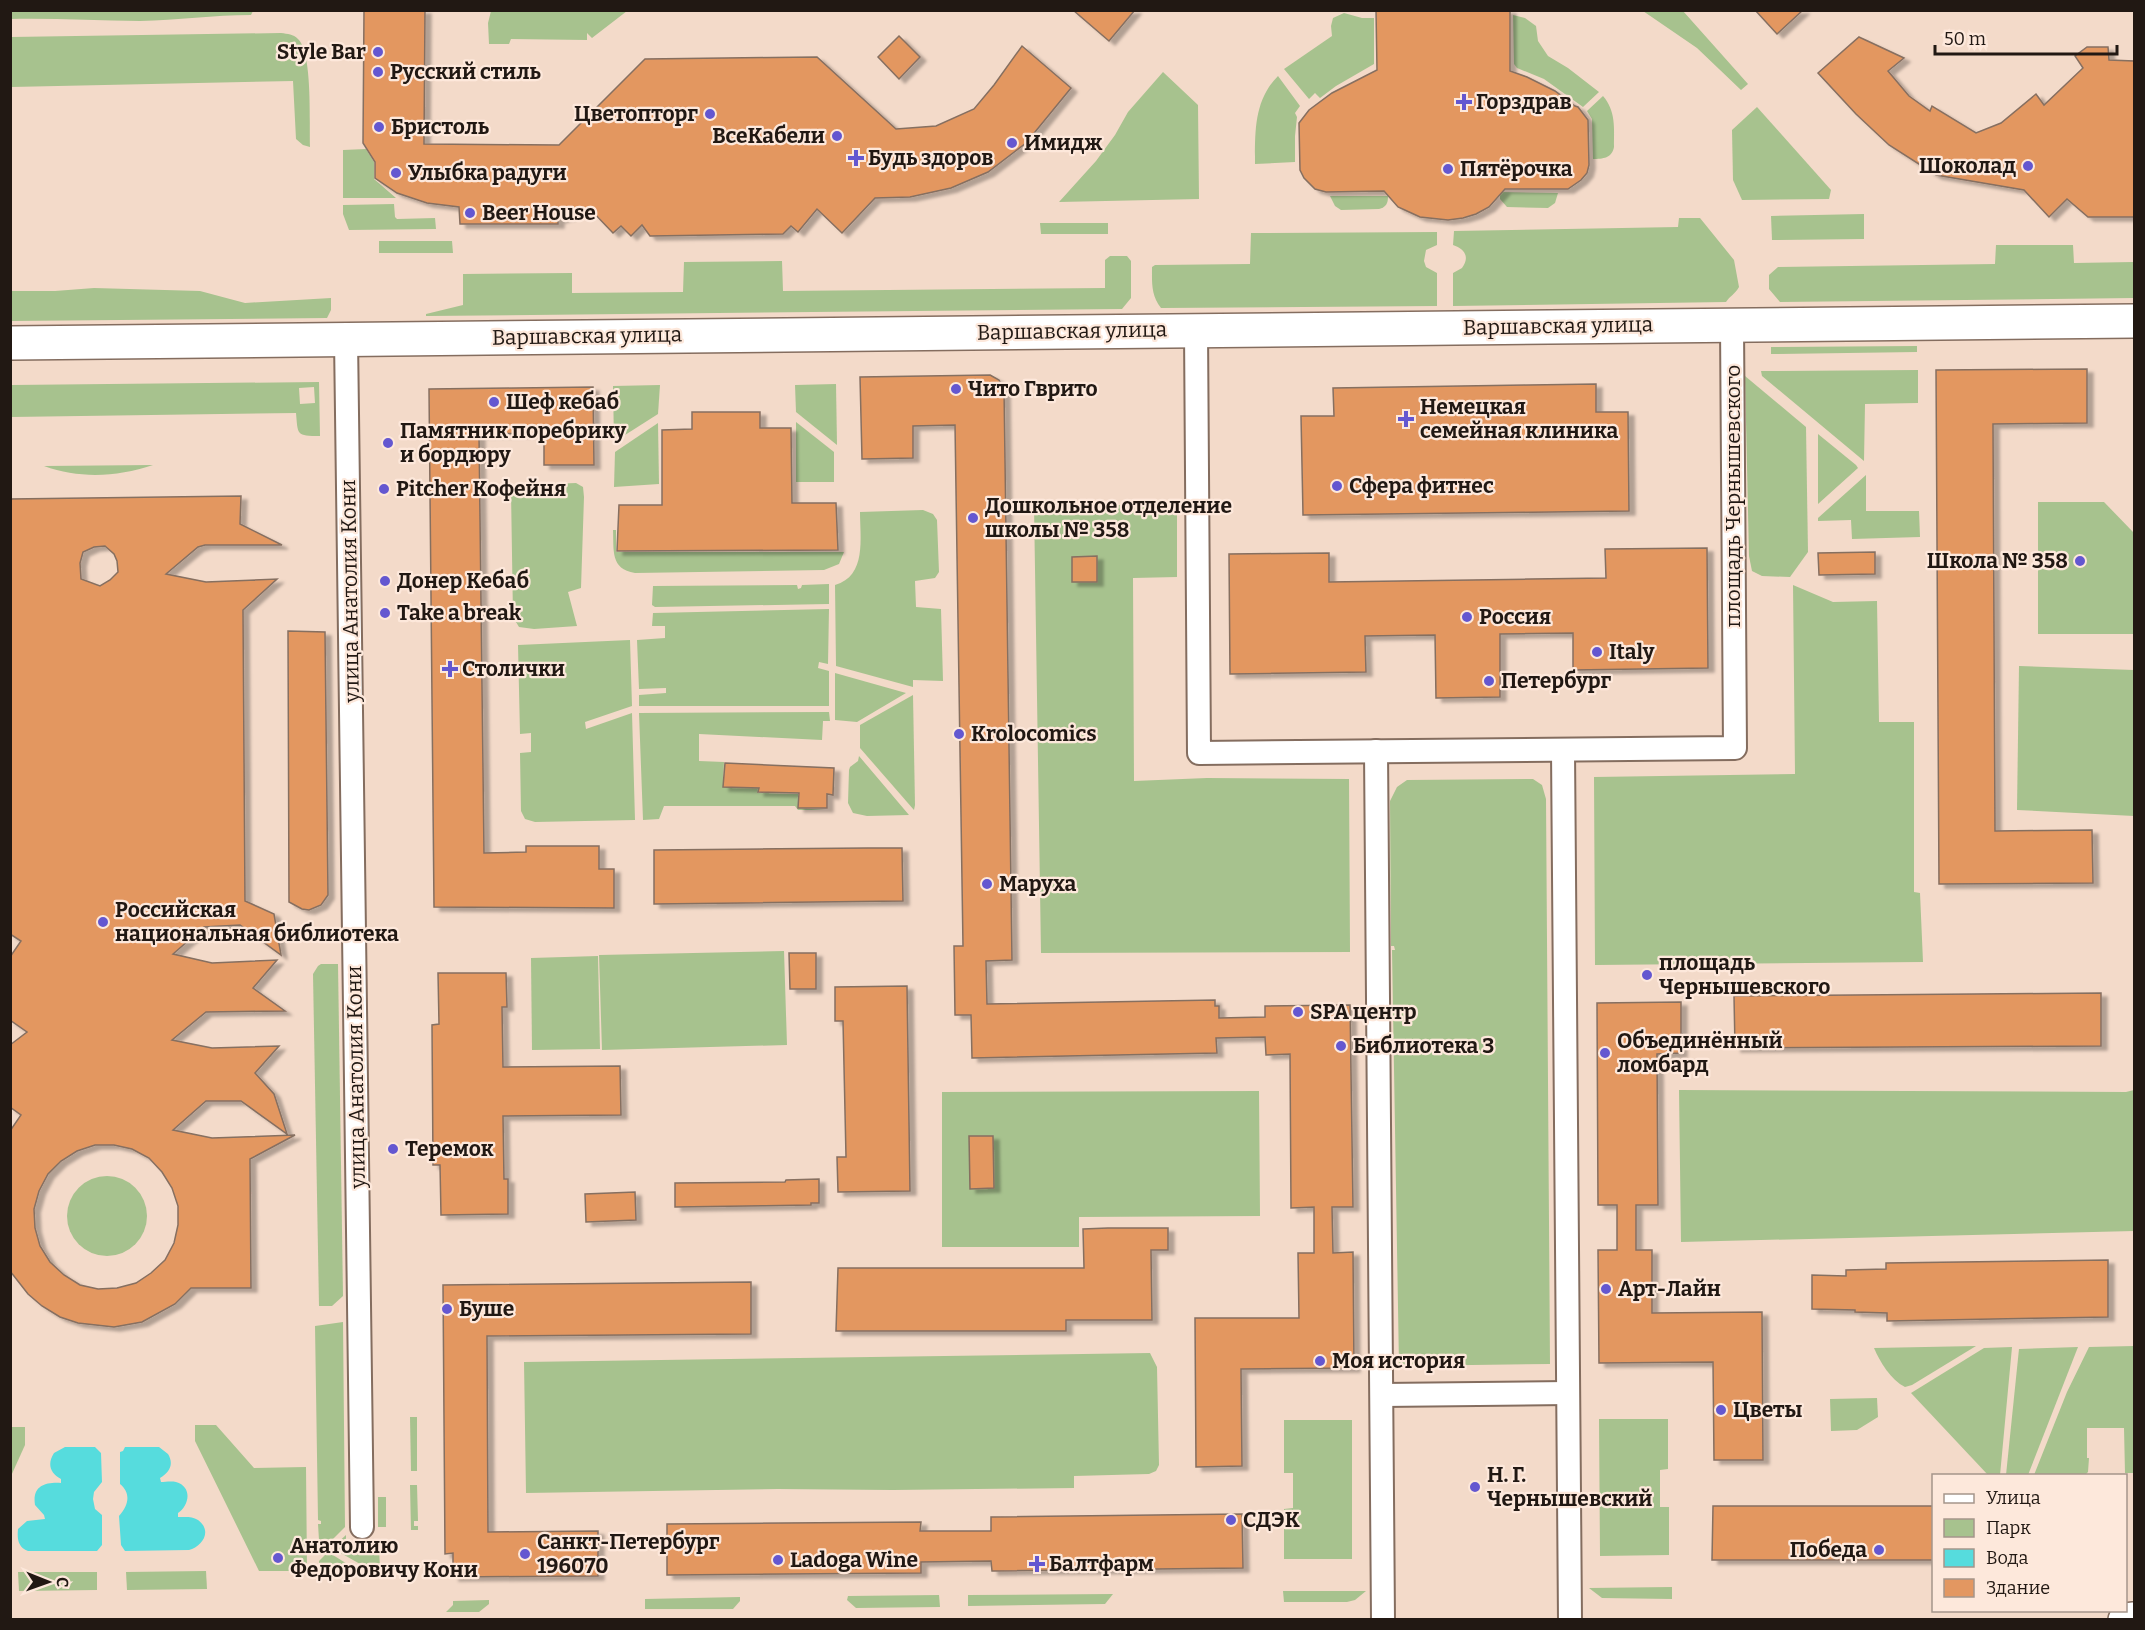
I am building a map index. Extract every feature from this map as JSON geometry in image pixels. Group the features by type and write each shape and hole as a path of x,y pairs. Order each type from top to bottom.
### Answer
{"street":[{"name":"Варшавская улица","path":"10,343 2134,321"},
{"name":"площадь Чернышевского","path":"1196,330 1199,753 1563,750 1735,748 1731,325"},
{"name":"улица Анатолия Кони","path":"346,339 362,1527"},
{"path":"1563,750 1570,1620"},
{"path":"1376,751 1383,1620"},
{"path":"1382,1395 1568,1393"},
{"path":"2125,1620 2134,1619"}],"green space":[{"path":"491,10 627,11 592,38 587,33 587,40 511,39 509,44 489,44 488,23"},
{"path":"10,11 253,11 251,15 140,21 11,19"},
{"path":"1643,11 1683,11 1748,84 1741,90 1697,48"},
{"path":"1344,13 1362,18 1374,18 1374,64 1320,98 1315,93 1309,99 1284,69 1332,36 1333,18"},
{"path":"1513,15 1525,18 1536,26 1538,41 1548,56 1599,92 1583,107 1544,79 1517,68 1514,64"},
{"path":"281,33 292,35 303,47 308,73 310,147 296,139 293,81 11,87 11,37"},
{"path":"1163,72 1198,105 1199,199 1059,202 1096,161 1128,112"},
{"path":"1278,76 1300,106 1295,113 1297,117 1295,162 1255,164 1256,128 1260,106 1270,85"},
{"path":"1603,96 1612,114 1614,147 1611,154 1606,157 1593,159 1592,119 1587,111"},
{"path":"1757,107 1831,190 1829,199 1742,200 1733,180 1732,130"},
{"path":"366,149 374,162 374,179 396,198 343,198 343,150"},
{"path":"1500,192 1558,193 1555,203 1548,208 1507,207 1500,199"},
{"path":"1330,196 1388,196 1388,201 1379,209 1341,210 1335,206"},
{"path":"394,204 397,219 435,218 436,229 349,230 343,214 343,205"},
{"path":"1864,214 1864,239 1772,240 1771,216"},
{"path":"1679,218 1700,218 1734,260 1739,287 1726,302 1453,306 1453,273 1462,268 1466,260 1463,251 1453,245 1454,231 1678,227"},
{"path":"1040,223 1108,223 1108,234 1041,234"},
{"path":"1437,232 1437,245 1426,250 1424,261 1426,267 1437,273 1437,306 1161,308 1154,294 1152,267 1155,265 1250,264 1251,233"},
{"path":"379,241 452,241 453,253 379,253"},
{"path":"1996,245 2073,245 2074,263 2134,262 2134,298 1780,302 1769,289 1769,275 1778,267 1995,264"},
{"path":"1110,256 1127,256 1131,261 1131,298 1122,309 426,316 426,314 463,305 463,274 572,273 572,293 683,292 684,262 782,261 783,291 1105,288 1105,260"},
{"path":"94,288 200,291 245,303 331,298 331,310 327,318 11,321 11,291"},
{"path":"1917,346 1917,352 1771,354 1771,347"},
{"path":"1918,370 1918,403 1865,404 1864,461 1762,376 1761,371"},
{"path":"1745,376 1806,427 1808,552 1790,577 1762,576 1752,571 1749,556"},
{"path":"319,382 320,436 302,435 298,430 296,413 11,417 11,385","holes":["314,387 315,403 300,404 299,388"]},
{"path":"836,384 837,445 796,412 795,385"},
{"path":"660,385 658,414 614,442 613,386"},
{"path":"796,422 834,452 834,482 796,482"},
{"path":"658,423 659,484 614,487 615,452"},
{"path":"1818,434 1858,468 1818,504"},
{"path":"153,465 126,472 98,475 71,473 44,466"},
{"path":"1866,475 1866,511 1919,511 1920,537 1852,539 1851,520 1818,521 1818,518"},
{"path":"576,483 583,487 584,497 581,588 568,592 577,626 534,629 519,627 513,617 511,491 525,485"},
{"path":"2038,502 2104,502 2134,533 2134,634 2038,634"},
{"path":"1034,505 1177,505 1177,577 1133,578 1134,781 1207,778 1349,779 1350,952 1041,953"},
{"path":"923,510 933,514 937,520 939,572 935,578 915,581 916,607 941,609 943,681 913,680 913,687 836,666 835,585 845,580 857,565 861,544 860,512"},
{"path":"613,530 616,530 616,552 844,552 839,564 824,570 635,573 627,571 617,563"},
{"path":"829,584 829,604 655,607 652,605 653,586 797,585 798,589 802,585"},
{"path":"1793,585 1833,602 1877,601 1879,722 1914,722 1914,892 1920,893 1923,962 1595,965 1594,777 1795,774"},
{"path":"829,609 828,664 819,662 818,668 829,671 829,706 639,706 639,695 666,693 666,688 639,689 637,640 665,638 665,626 652,626 653,613"},
{"path":"630,640 632,706 585,722 586,729 632,713 635,820 535,822 525,819 521,811 520,753 531,752 531,733 520,734 518,645"},
{"path":"2019,666 2134,670 2134,816 2017,810"},
{"path":"835,673 906,693 857,722 835,720"},
{"path":"913,695 914,810 860,748 860,725"},
{"path":"829,712 830,721 823,721 822,740 699,734 699,761 724,762 723,787 758,788 758,793 798,794 798,808 825,810 798,810 795,806 664,806 659,819 643,820 639,713"},
{"path":"859,756 909,815 867,816 853,813 848,803 849,770 858,761"},
{"path":"1533,779 1542,785 1546,799 1550,1364 1399,1366 1392,950 1395,950 1394,946 1391,946 1390,801 1397,787 1407,780"},
{"path":"784,951 787,1045 602,1050 599,955"},
{"path":"598,956 600,1049 532,1050 531,958"},
{"path":"321,964 338,964 343,1296 332,1306 319,1306 313,974"},
{"path":"1679,1090 2126,1092 2134,1090 2134,1231 1681,1242"},
{"path":"1259,1091 1260,1216 1079,1217 1079,1247 942,1247 942,1092"},
{"path":"99,1176 115,1176 136,1187 147,1208 147,1224 136,1245 115,1256 99,1256 85,1250 73,1238 67,1224 67,1208 73,1194 85,1182"},
{"path":"343,1322 345,1527 327,1545 319,1540 318,1524 321,1524 321,1521 318,1520 315,1326"},
{"path":"1976,1346 1905,1387 1886,1370 1874,1348"},
{"path":"2134,1346 2134,1473 2125,1473 2124,1428 2087,1428 2087,1458 2089,1458 2086,1474 2034,1474 2067,1392 2089,1347"},
{"path":"2012,1347 2000,1474 1987,1474 1911,1393 1984,1348"},
{"path":"2078,1347 2028,1474 2006,1474 2019,1349"},
{"path":"1150,1353 1157,1367 1159,1465 1156,1471 1149,1474 1074,1476 1074,1488 526,1493 524,1362"},
{"path":"1877,1398 1878,1417 1857,1430 1831,1431 1830,1399"},
{"path":"410,1417 417,1417 417,1471 411,1471"},
{"path":"1599,1419 1668,1419 1668,1469 1660,1470 1660,1507 1669,1507 1669,1555 1600,1556"},
{"path":"1284,1420 1352,1420 1352,1559 1284,1559 1284,1509 1293,1508 1293,1473 1284,1473"},
{"path":"195,1425 216,1425 254,1468 306,1467 307,1571 259,1571 195,1441"},
{"path":"11,1427 25,1427 25,1445 11,1476"},
{"path":"410,1485 417,1485 418,1521 414,1521 414,1526 418,1526 418,1530 411,1530"},
{"path":"378,1497 386,1497 386,1527 378,1527"},
{"path":"346,1535 346,1549 379,1549 380,1569 368,1570 363,1566 364,1564 332,1548"},
{"path":"328,1552 357,1570 319,1570 319,1561"},
{"path":"206,1571 207,1589 127,1590 126,1572"},
{"path":"18,1572 97,1572 97,1590 19,1591"},
{"path":"1672,1587 1672,1599 1602,1598 1589,1588"},
{"path":"1283,1591 1366,1591 1355,1600 1347,1602 1284,1602"},
{"path":"1113,1594 1105,1604 968,1606 968,1595"},
{"path":"939,1595 940,1607 856,1608 847,1600 848,1596"},
{"path":"740,1597 740,1601 733,1609 645,1609 645,1599"},
{"path":"489,1600 489,1604 479,1612 446,1612 453,1605 453,1601"}],"water":[{"path":"65,1447 95,1447 101,1453 102,1482 94,1492 93,1499 95,1509 102,1515 102,1545 97,1551 28,1551 19,1542 18,1529 27,1521 45,1519 35,1505 36,1493 38,1489 50,1483 61,1483 61,1479 54,1474 50,1464 54,1453"},
{"path":"125,1447 159,1447 168,1454 171,1461 170,1468 160,1478 161,1482 176,1482 185,1488 187,1501 178,1513 178,1517 193,1518 202,1524 205,1534 198,1546 189,1550 125,1551 121,1545 119,1516 125,1508 127,1499 126,1491 120,1484 120,1452"}],"building":[{"path":"364,10 425,10 424,144 559,145 645,59 817,57 896,129 936,126 974,109 1022,46 1071,88 1026,143 988,172 951,188 910,197 875,198 842,233 817,209 798,232 791,226 783,234 650,236 642,225 631,236 621,226 613,233 590,209 558,219 558,224 460,224 459,207 427,203 397,193 375,178 375,162 363,143"},
{"path":"1073,10 1135,10 1109,41"},
{"path":"1376,10 1510,10 1510,71 1555,91 1578,107 1588,120 1589,165 1587,173 1568,189 1505,189 1489,207 1476,214 1448,220 1420,217 1398,207 1384,191 1326,192 1315,189 1304,178 1300,170 1299,123 1309,110 1332,93 1377,70"},
{"path":"1755,10 1803,10 1777,34"},
{"path":"899,36 920,57 899,79 878,57"},
{"path":"1859,37 1904,58 1888,71 1909,96 1930,111 1932,106 1976,133 2001,123 2036,94 2044,105 2083,68 2075,56 2087,47 2108,47 2109,60 2134,61 2134,217 2088,217 2067,199 2049,217 2024,190 1936,175 1889,145 1818,73"},
{"path":"2087,369 2087,423 1993,424 1995,831 2092,830 2093,883 1939,884 1936,370"},
{"path":"990,375 999,380 1004,389 1012,960 986,961 987,1004 1215,1000 1215,1006 1219,1006 1219,1018 1265,1017 1265,1006 1350,1005 1353,1207 1332,1207 1333,1253 1353,1252 1354,1368 1241,1369 1242,1466 1196,1467 1195,1318 1299,1318 1298,1253 1314,1253 1314,1207 1291,1208 1290,1054 1266,1055 1265,1037 1216,1038 1217,1053 972,1058 971,1015 955,1015 954,946 963,946 955,425 913,426 913,458 862,459 860,377"},
{"path":"1596,384 1596,412 1628,412 1629,511 1303,515 1301,416 1334,416 1333,388"},
{"path":"593,387 594,465 544,465 544,433 479,434 484,853 526,852 526,846 599,846 599,869 614,869 614,908 434,907 429,389"},
{"path":"692,412 760,412 760,428 791,428 792,503 836,503 838,550 617,551 619,505 662,505 662,430 692,429"},
{"path":"241,496 240,524 282,545 205,545 198,547 166,574 206,582 277,579 243,610 245,901 274,914 281,955 240,925 204,927 173,954 212,963 277,960 253,988 285,1011 206,1012 172,1040 212,1048 279,1046 255,1073 274,1094 287,1134 241,1101 206,1101 173,1130 212,1138 295,1135 250,1159 251,1288 191,1288 175,1304 142,1322 114,1327 78,1323 60,1317 28,1294 10,1271 10,1131 21,1115 10,1107 10,1045 27,1032 10,1020 10,957 21,941 10,934 10,499","holes":["105,546 114,554 118,572 100,586 81,579 80,563 83,552 94,547","95,1145 114,1145 132,1149 149,1158 172,1188 178,1206 178,1225 174,1243 165,1260 136,1283 117,1288 98,1289 80,1285 64,1275 50,1262 40,1246 35,1228 34,1209 39,1191 48,1174 61,1161 77,1151"]},
{"path":"1707,548 1708,668 1573,670 1573,633 1500,634 1500,697 1436,698 1435,635 1365,636 1366,672 1230,674 1229,554 1329,553 1329,582 1606,578 1605,549"},
{"path":"1875,552 1875,574 1819,575 1818,553"},
{"path":"1097,556 1097,582 1072,582 1072,557"},
{"path":"288,631 325,632 328,895 321,905 309,910 289,902"},
{"path":"725,763 834,768 833,795 827,794 827,808 798,808 799,793 758,792 759,788 723,787"},
{"path":"902,848 903,901 654,904 654,850"},
{"path":"789,953 816,953 816,989 790,989"},
{"path":"438,973 506,973 507,1007 502,1007 503,1067 620,1066 621,1115 503,1116 504,1179 508,1179 508,1214 441,1215 440,1165 433,1165 432,1025 439,1024"},
{"path":"907,986 910,1191 838,1192 837,1157 846,1157 843,1021 835,1021 835,987"},
{"path":"2101,993 2101,1046 1735,1048 1734,996"},
{"path":"1681,1002 1681,1053 1657,1054 1658,1205 1636,1205 1636,1250 1652,1250 1652,1313 1762,1312 1763,1460 1714,1460 1713,1362 1599,1363 1598,1250 1617,1250 1617,1205 1598,1205 1597,1003"},
{"path":"969,1136 993,1136 994,1188 970,1189"},
{"path":"819,1179 819,1203 811,1203 811,1205 675,1207 675,1183 785,1182 786,1180"},
{"path":"635,1192 636,1220 586,1222 585,1194"},
{"path":"1168,1228 1168,1250 1151,1250 1152,1320 1066,1320 1066,1331 836,1331 838,1268 1084,1268 1083,1229"},
{"path":"2108,1260 2108,1317 1887,1321 1887,1313 1812,1309 1812,1275 1846,1276 1846,1270 1886,1269 1886,1263"},
{"path":"751,1282 751,1334 487,1336 488,1532 598,1531 598,1576 453,1577 453,1553 445,1554 443,1285"},
{"path":"1713,1506 1932,1506 1932,1560 1712,1560"},
{"path":"1242,1514 1243,1568 992,1571 991,1561 921,1562 921,1573 667,1575 667,1524 921,1522 920,1531 991,1531 991,1517"}],"place":[{"name":"Style Bar","path":"378,52"},
{"name":"Русский стиль","path":"378,72"},
{"name":"Горздрав","path":"1464,102"},
{"name":"Цветопторг","path":"710,114"},
{"name":"Бристоль","path":"379,127"},
{"name":"ВсеКабели","path":"837,136"},
{"name":"Имидж","path":"1012,143"},
{"name":"Будь здоров","path":"856,158"},
{"name":"Шоколад","path":"2028,166"},
{"name":"Пятёрочка","path":"1448,169"},
{"name":"Улыбка радуги","path":"396,173"},
{"name":"Beer House","path":"470,213"},
{"name":"Чито Гврито","path":"956,389"},
{"name":"Шеф кебаб","path":"494,402"},
{"name":"Немецкая семейная клиника","path":"1406,419"},
{"name":"Памятник поребрику и бордюру","path":"388,443"},
{"name":"Сфера фитнес","path":"1337,486"},
{"name":"Pitcher Кофейня","path":"384,489"},
{"name":"Дошкольное отделение школы № 358","path":"973,518"},
{"name":"Школа № 358","path":"2080,561"},
{"name":"Донер Кебаб","path":"385,581"},
{"name":"Take a break","path":"385,613"},
{"name":"Россия","path":"1467,617"},
{"name":"Italy","path":"1597,652"},
{"name":"Столички","path":"450,669"},
{"name":"Петербург","path":"1489,681"},
{"name":"Krolocomics","path":"959,734"},
{"name":"Маруха","path":"987,884"},
{"name":"Российская национальная библиотека","path":"103,922"},
{"name":"площадь Чернышевского","path":"1647,975"},
{"name":"SPA центр","path":"1298,1012"},
{"name":"Библиотека 3","path":"1341,1046"},
{"name":"Объединённый ломбард","path":"1605,1053"},
{"name":"Теремок","path":"393,1149"},
{"name":"Арт-Лайн","path":"1606,1289"},
{"name":"Буше","path":"447,1309"},
{"name":"Моя история","path":"1320,1361"},
{"name":"Цветы","path":"1721,1410"},
{"name":"Н. Г. Чернышевский","path":"1475,1487"},
{"name":"СДЭК","path":"1231,1520"},
{"name":"Победа","path":"1879,1550"},
{"name":"Санкт-Петербург 196070","path":"525,1554"},
{"name":"Анатолию Федоровичу Кони","path":"278,1558"},
{"name":"Ladoga Wine","path":"778,1560"},
{"name":"Балтфарм","path":"1037,1564"}]}
